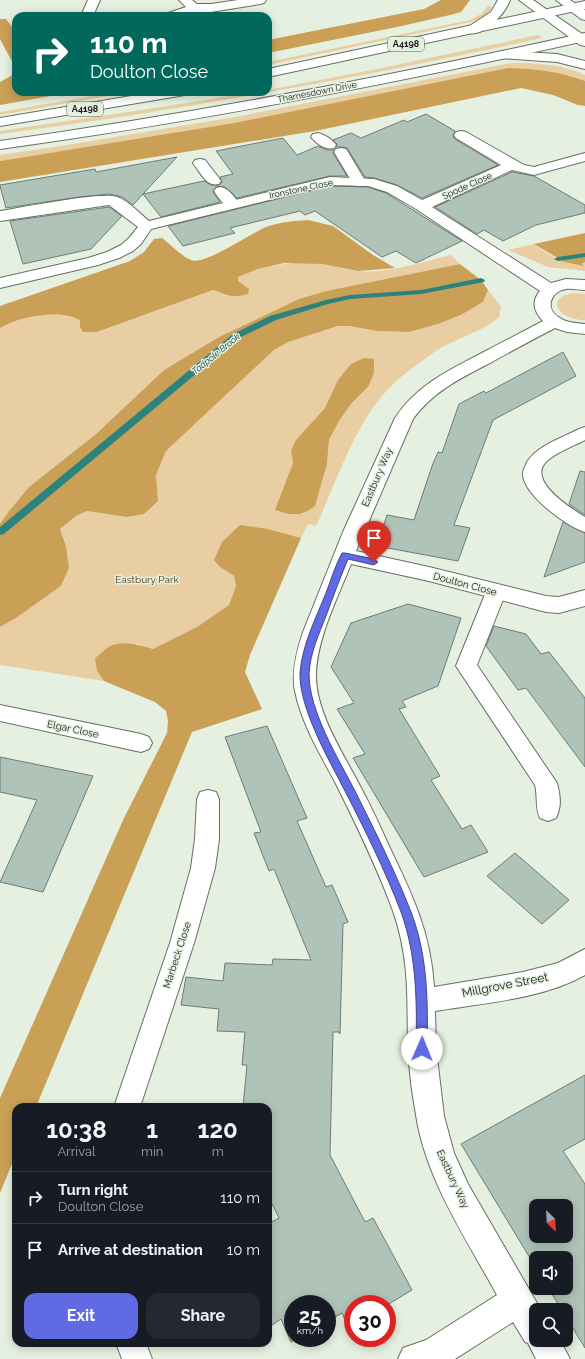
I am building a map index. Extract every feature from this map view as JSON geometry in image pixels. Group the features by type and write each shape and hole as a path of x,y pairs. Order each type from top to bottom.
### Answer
{"street":[{"path":"178,12 190,4 210,8 260,0"},
{"path":"472,30 492,19 500,12 504,0"},
{"path":"525,0 561,26 584,36"},
{"path":"562,0 579,6 585,17"},
{"name":"A4198","path":"272,72 579,6"},
{"path":"545,14 585,17"},
{"path":"546,29 561,26"},
{"name":"Thamesdown Drive","path":"0,145 118,128 224,110 506,55 584,36"},
{"path":"506,55 557,58 585,65"},
{"path":"272,83 309,77"},
{"name":"A4198","path":"0,122 156,96"},
{"path":"461,135 521,169 534,171 585,157"},
{"name":"Spode Close","path":"421,206 512,165"},
{"name":"Ironstone Close","path":"146,226 330,181 384,185 421,206 550,290"},
{"path":"0,216 103,200 112,200 122,206 146,226 131,244 113,255 92,262 0,283"},
{"path":"585,286 569,285 550,290 544,295 540,302 541,309 546,316 554,322 572,328 585,329"},
{"name":"Eastbury Way","path":"529,1320 458,1194 440,1156 430,1116 422,1049 422,1001 418,960 414,939 406,912 373,837 321,733 306,691 305,672 310,644 353,532 397,431 412,407 432,388 457,373 554,322"},
{"name":"Doulton Close","path":"345,556 450,579 546,604 559,605 585,598"},
{"name":"Millgrove Street","path":"422,1001 523,984 564,973 585,961"},
{"path":"414,1359 432,1355 517,1300"},
{"path":"546,1347 554,1359"}],"lane":[{"path":"89,12 94,0"},
{"path":"341,152 359,182"},
{"path":"200,163 232,204"},
{"path":"585,433 546,454 535,464 532,471 534,481 542,494 554,505 585,526"},
{"path":"496,592 466,666 546,783 549,796 548,810"},
{"name":"Elgar Close","path":"2,717 140,743"},
{"name":"Marbeck Close","path":"128,1103 182,943 203,868 207,839 208,799"},
{"path":"132,1347 137,1359"}],"green space":[{"path":"488,6 492,7 487,14 475,21 272,64 272,61 470,20 481,14"},
{"path":"538,35 542,38 272,92 272,89"},
{"path":"511,63 539,64 568,68 585,75 585,81 573,76 508,68 234,123 0,161 0,155 235,117"},
{"path":"93,96 108,96 0,115 0,112"},
{"path":"229,96 247,96 68,125 0,134 0,131"},
{"path":"534,244 551,256 563,261 583,266 582,263 585,262 585,271 548,267 508,250"},
{"path":"451,255 460,264 326,291 299,299 219,337 164,370 96,434 29,487 0,524 0,328 8,323 40,315 61,315 80,320 80,327 97,332 213,290 227,296 249,289 238,281 238,277 258,269 280,264 315,263 358,271 381,271 405,267"},
{"name":"Eastbury Park","path":"488,290 501,307 499,317 484,328 450,343 433,353 406,373 382,396 353,441 316,526 308,524 301,538 268,529 220,567 234,576 236,586 229,605 197,627 153,649 137,644 97,671 104,681 0,665 0,627 16,618 61,586 69,568 66,546 60,529 76,516 87,511 127,517 158,501 156,475 166,451 274,350 288,342 338,326 349,326 377,331 409,332 438,324 461,315 483,302","holes":["351,364 368,387 351,404 339,421 329,440 327,464 315,506 300,514 288,514 276,510 293,463 291,450 296,441 325,408 340,379"]},
{"path":"576,293 585,294 585,320 568,317 558,308 557,303 559,299 565,295"}],"shaded area":[{"path":"441,0 470,0 461,12 450,15 272,52 272,39 424,9"},
{"path":"0,19 6,19 12,27 12,62 0,39"},
{"path":"508,68 547,71 585,81 585,106 578,105 553,95 521,88 315,131 0,182 0,161 234,123"},
{"path":"12,75 12,96 51,96 0,105 0,82"},
{"path":"308,220 333,226 373,255 395,268 358,271 323,264 284,263 258,269 238,277 238,281 249,289 248,294 230,296 213,290 97,332 83,332 80,327 80,320 61,315 40,315 29,317 0,328 0,306 130,261 144,252 154,239 162,238 184,256 191,260 197,261 216,254 271,225"},
{"path":"585,233 585,262 582,263 583,266 564,262 534,244"},
{"path":"460,264 481,280 488,290 483,302 461,315 438,324 409,332 377,331 349,326 338,326 288,342 274,350 166,451 156,475 158,501 144,514 127,517 87,511 76,516 60,529 66,546 69,568 61,586 16,618 0,627 0,524 29,487 96,434 164,370 219,337 299,299 326,291"},
{"path":"364,358 374,359 374,373 368,387 351,404 339,421 329,440 327,464 315,506 300,514 288,514 275,510 293,463 291,450 296,440 325,408 338,380 351,364"},
{"path":"240,525 268,529 301,538 250,655 245,672 262,709 192,732 38,1103 12,1103 12,1164 0,1193 0,1098 124,818 167,733 168,721 166,711 155,702 104,681 97,671 95,658 110,646 121,643 153,649 197,627 229,605 236,586 234,576 220,567 214,560 222,542"}],"building":[{"path":"426,114 455,131 453,136 455,139 498,165 422,198 397,185 374,178 365,177 347,148 336,147 337,144 333,140 351,133 361,138 404,120 407,122"},
{"path":"283,138 297,155 318,146 327,150 334,150 333,153 347,176 330,176 237,198 225,187 216,187 213,192 220,202 161,217 143,194 204,181 211,185 219,185 222,182 220,177 233,174 216,151"},
{"path":"177,157 133,205 122,197 109,194 6,208 0,186 95,169 96,172"},
{"path":"512,172 534,176 585,205 585,213 536,225 503,241 484,230 477,234 435,207"},
{"path":"330,186 368,187 386,193 462,241 416,263 396,251 382,257 315,211 305,215 300,211 230,228 235,233 183,246 168,226"},
{"path":"109,207 122,216 91,249 23,264 10,221"},
{"path":"563,352 576,376 493,420 454,525 470,528 458,561 377,546 387,515 414,520 432,466 438,452 442,453 459,404 484,391 486,393"},
{"path":"580,471 585,472 585,515 569,504"},
{"path":"563,522 585,533 585,562 544,577"},
{"path":"408,604 461,618 438,686 402,701 406,707 399,709 440,776 431,780 462,829 471,825 488,852 424,877 353,758 365,754 337,709 354,703 331,667 351,623"},
{"path":"494,626 526,634 541,654 549,652 585,698 585,767 526,688 518,690 486,646"},
{"path":"267,726 307,818 297,821 326,887 332,885 348,922 343,924 340,1034 339,1032 333,1032 330,1155 365,1222 373,1218 412,1290 396,1300 396,1295 344,1295 344,1318 342,1313 336,1317 336,1295 284,1295 284,1326 281,1319 272,1325 272,1222 279,1218 272,1204 272,1103 243,1103 247,1065 242,1065 245,1032 217,1031 219,1009 181,1005 186,977 223,981 225,963 272,965 273,959 311,960 274,869 269,871 254,833 261,832 225,737"},
{"path":"0,757 93,776 43,892 0,882 37,800 0,792"},
{"path":"515,853 569,900 542,924 487,876"},
{"path":"585,1075 585,1139 563,1151 585,1184 585,1348 573,1328 573,1303 558,1303 552,1295 573,1295 573,1251 529,1251 529,1256 461,1144"}],"waterway":[{"name":"Tadpole Brook","path":"558,259 585,255"},
{"name":"Tadpole Brook","path":"0,532 236,336 253,327 273,318 326,302 350,297 421,292 481,280"}],"route":[{"path":"374,562 345,556 310,644 305,672 306,691 321,733 373,837 406,912 414,939 420,968 422,1049"}]}
